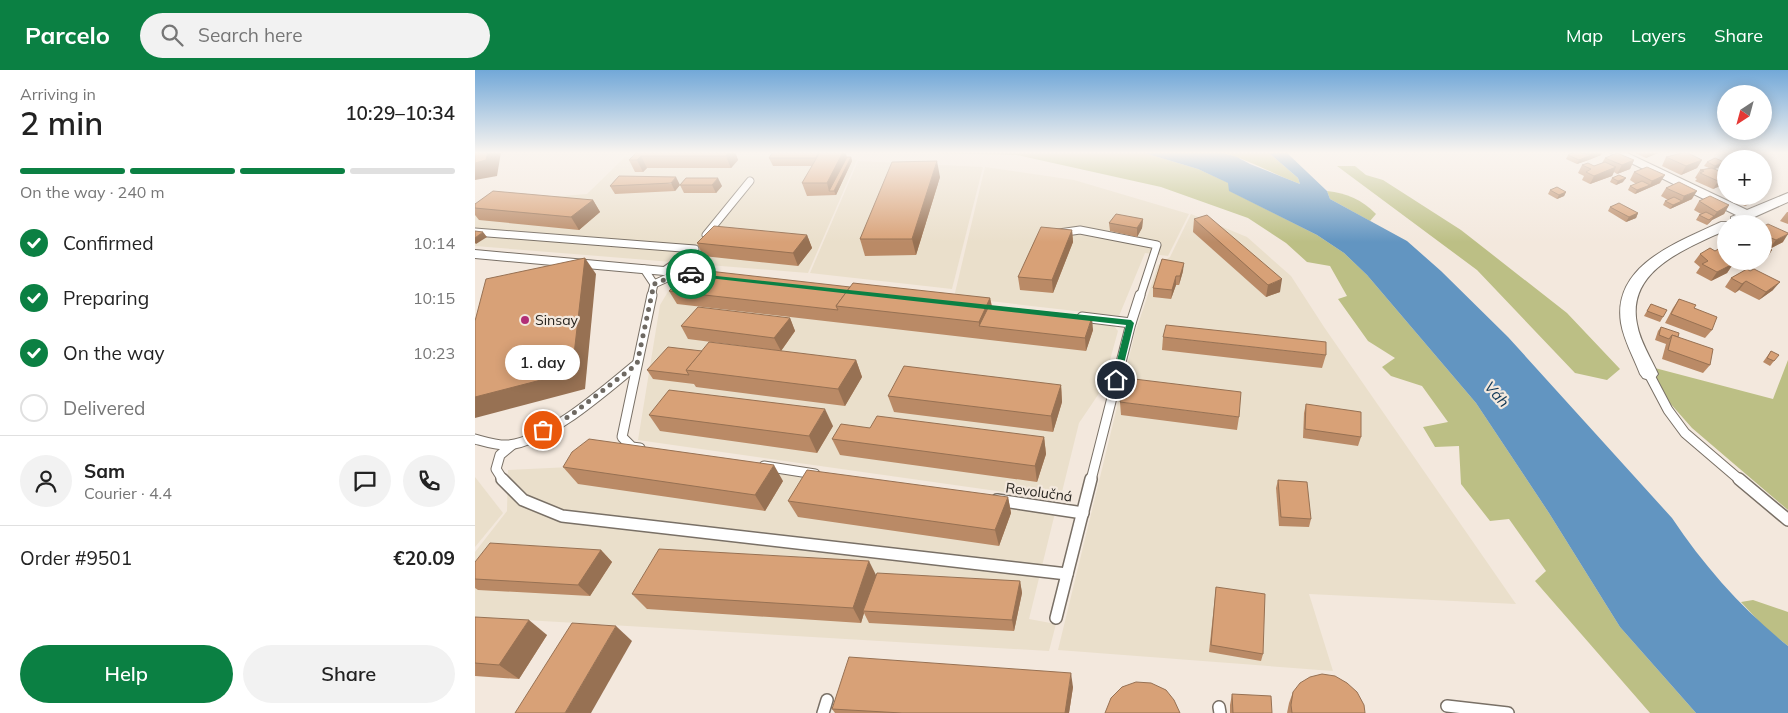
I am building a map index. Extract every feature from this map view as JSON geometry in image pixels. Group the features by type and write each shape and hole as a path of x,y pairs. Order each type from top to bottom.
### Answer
{"street":[{"path":"1678,182 1747,215"},
{"path":"1751,215 1788,197"},
{"path":"1649,374 1629,324 1627,300 1632,286 1647,269 1661,258 1717,230"},
{"path":"475,254 664,271"}],"lane":[{"path":"664,271 695,249 749,182"},
{"path":"1052,241 1061,231 1081,230 1157,245 1131,323 1056,618"},
{"path":"475,232 695,249"},
{"path":"644,269 654,284 622,436 632,446 651,449"},
{"path":"664,271 710,276"},
{"path":"654,284 681,273"},
{"path":"1072,316 1131,323"},
{"path":"637,364 570,416 512,445 500,455 495,469 503,483 520,499 537,510 562,516 1067,574"},
{"path":"1649,374 1668,410 1685,433 1788,520"},
{"path":"475,439 512,445"},
{"path":"749,464 828,475"},
{"name":"Revolučná","path":"985,498 1083,513"},
{"path":"823,713 827,700"},
{"path":"1447,706 1508,713"}],"shaded area":[{"path":"599,182 847,182 808,273 475,246 475,203 587,194"},
{"path":"849,182 979,182 952,289 810,273"},
{"path":"981,182 1081,182 1189,214 1168,256 1145,253 1119,316 954,297"},
{"path":"1191,214 1247,237 1291,276 1324,327 1516,604 1309,594 1333,671 1058,650 1135,333 1158,265 1170,257"},
{"path":"675,280 1114,326 1118,331 1102,389 1079,423 1060,500 638,440 660,305"},
{"path":"599,447 1055,513 1029,619 1056,624 1049,651 475,617 475,552 507,511 508,470 591,466"},
{"path":"475,477 503,513 475,547"}],"green space":[{"path":"1139,182 1227,182 1229,183 1230,191 1317,235 1344,253 1367,275 1476,403 1549,513 1620,627 1696,713 1650,713 1535,581 1546,571 1509,519 1490,521 1461,484 1459,446 1435,447 1423,427 1448,422 1422,386 1391,376 1382,367 1395,358 1368,341 1338,299 1347,296 1330,266 1307,262 1286,243 1248,218 1161,187"},
{"path":"1359,182 1386,182 1461,230 1567,313 1620,369 1607,380 1575,373 1477,270"},
{"path":"1327,191 1341,193 1354,198 1376,214 1370,221 1330,199"},
{"path":"1788,360 1788,510 1692,428 1669,402 1651,367 1773,399"},
{"path":"1753,600 1788,612 1788,646 1764,627 1741,602"}],"water":[{"name":"Váh","path":"1226,182 1295,182 1300,184 1299,182 1318,182 1327,191 1330,199 1407,241 1441,271 1508,337 1672,518 1697,553 1725,586 1755,618 1788,646 1788,713 1696,713 1620,627 1549,513 1476,403 1367,275 1344,253 1317,235 1229,191 1228,183"}],"building":[{"path":"614,182 672,182 671,183 610,186"},
{"path":"683,182 715,182 712,185 680,185"},
{"path":"803,182 828,182 827,183"},
{"path":"834,182 838,182 834,191 829,191"},
{"path":"884,182 930,182 912,239 860,239"},
{"path":"1640,182 1650,185 1637,190 1630,186"},
{"path":"1679,182 1697,191 1684,196 1666,188"},
{"path":"1557,187 1566,192 1559,195 1550,190"},
{"path":"493,191 593,200 571,217 475,208 475,204"},
{"path":"1710,196 1717,199 1717,205 1729,205 1717,212 1699,201"},
{"path":"1674,197 1682,201 1673,205 1665,201"},
{"path":"1619,203 1638,213 1629,217 1610,207"},
{"path":"1706,212 1714,216 1709,220 1699,215"},
{"path":"1116,214 1143,219 1137,228 1109,223"},
{"path":"1207,215 1282,279 1268,285 1194,219"},
{"path":"714,226 807,235 793,253 697,243"},
{"path":"1772,226 1788,233 1776,240 1772,238"},
{"path":"1041,227 1072,230 1052,280 1018,277"},
{"path":"475,231 483,232 475,238"},
{"path":"1710,248 1715,251 1717,250 1717,270 1721,270 1717,272 1702,264 1708,261 1700,254"},
{"path":"585,258 572,372 475,397 475,321 486,279"},
{"path":"1162,259 1184,263 1180,276 1176,276 1172,290 1153,288"},
{"path":"691,269 850,287 836,306 838,310 669,291"},
{"path":"1745,270 1756,270 1780,282 1766,292 1746,281 1742,284 1731,278"},
{"path":"853,283 990,298 979,322 836,306"},
{"path":"1679,299 1696,305 1694,308 1717,317 1712,330 1671,314"},
{"path":"1651,304 1667,310 1663,317 1647,311"},
{"path":"989,306 1092,317 1085,338 979,326"},
{"path":"698,307 790,318 774,338 681,326"},
{"path":"1166,325 1326,342 1326,355 1163,337"},
{"path":"1661,327 1679,333 1678,337 1672,335 1669,339 1659,335"},
{"path":"1672,335 1713,349 1710,365 1668,350"},
{"path":"709,342 856,360 838,389 686,370"},
{"path":"668,347 702,351 686,370 689,375 647,370"},
{"path":"1771,351 1779,355 1774,361 1767,358"},
{"path":"904,366 1061,385 1051,416 888,396"},
{"path":"1126,378 1241,392 1239,417 1120,402"},
{"path":"669,390 825,409 809,436 649,415"},
{"path":"1306,404 1361,412 1361,437 1305,429"},
{"path":"877,416 1044,437 1035,466 832,439 841,424 870,428"},
{"path":"589,439 774,465 755,495 563,467 572,452"},
{"path":"807,470 1008,497 995,530 788,501"},
{"path":"1278,480 1307,482 1311,519 1281,517"},
{"path":"490,543 601,550 578,585 475,579 475,562"},
{"path":"659,549 869,561 853,608 632,594"},
{"path":"877,573 1020,581 1012,620 863,611"},
{"path":"1216,587 1265,594 1263,654 1211,645"},
{"path":"475,617 529,620 499,665 475,663"},
{"path":"572,623 616,626 565,713 515,713"},
{"path":"849,657 1071,673 1065,713 902,713 832,709"},
{"path":"1322,674 1335,676 1357,692 1364,705 1365,713 1292,713 1293,692 1300,683 1310,677"},
{"path":"1136,682 1151,683 1166,690 1174,700 1180,713 1105,713 1111,698 1122,687"},
{"path":"1232,694 1271,696 1272,713 1233,713"}],"way so far":[{"path":"543,430 570,416 637,364 654,284 681,273 691,274"}],"place":[{"name":"Sinsay","path":"525,320"},
{"name":"1. day","path":"543,430"}],"route":[{"path":"691,274 1131,323 1116,380"}]}
